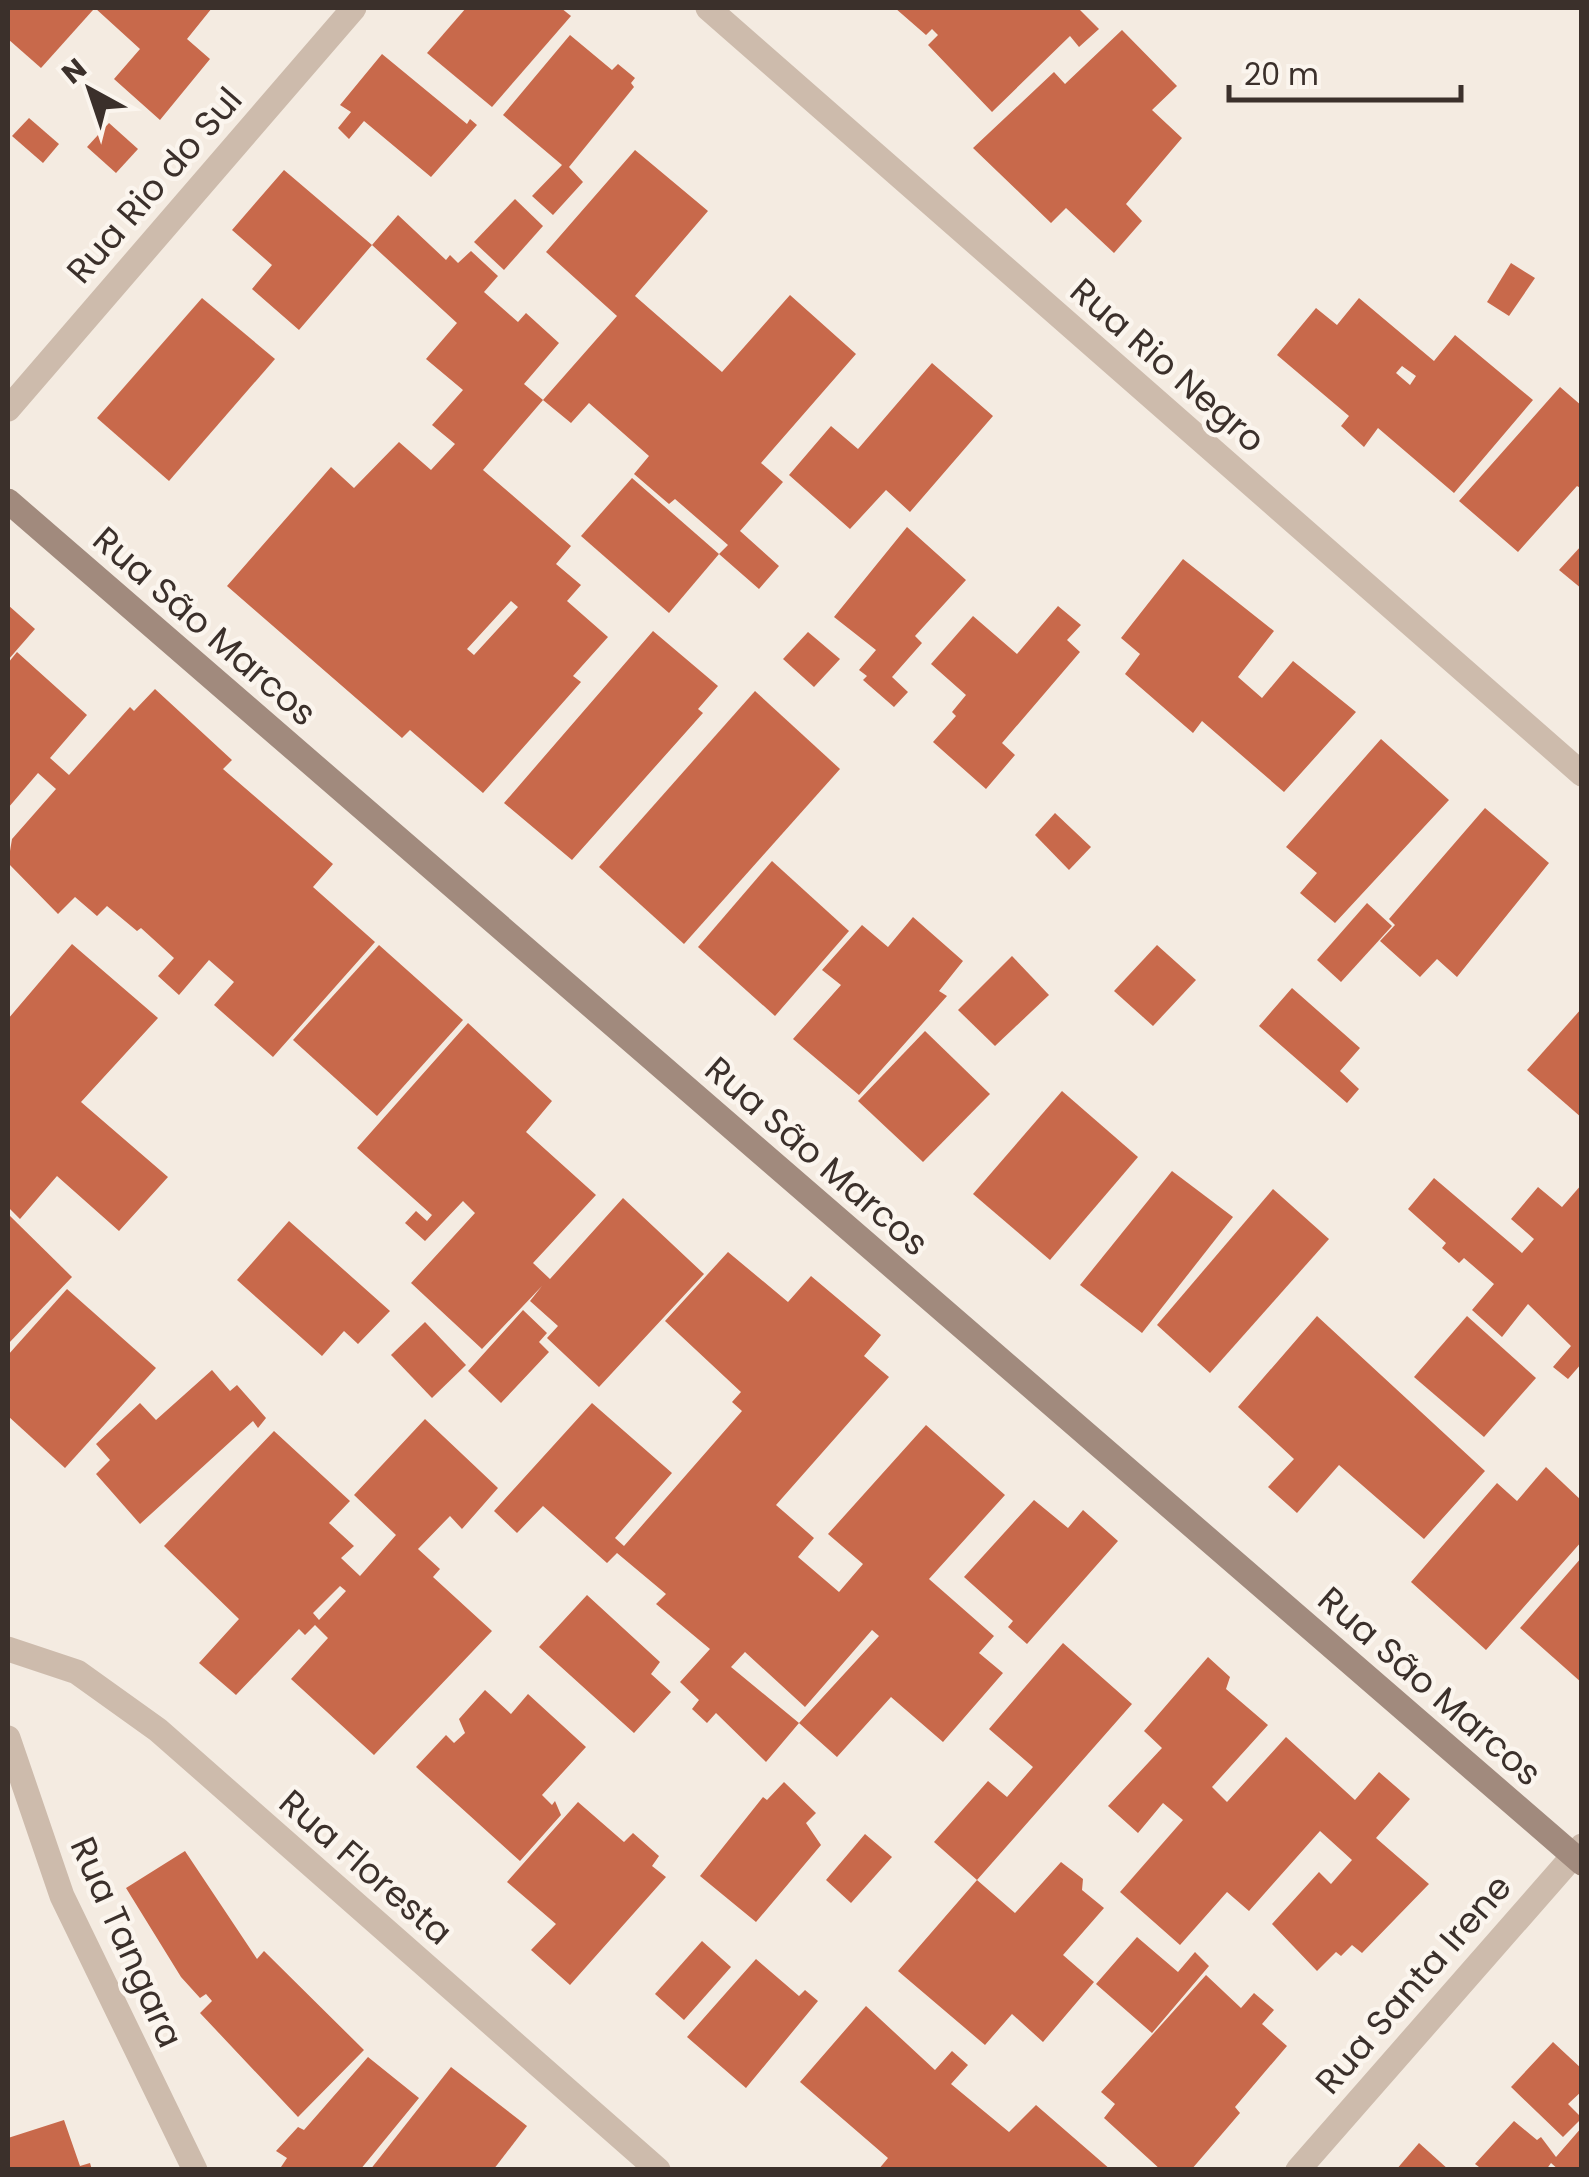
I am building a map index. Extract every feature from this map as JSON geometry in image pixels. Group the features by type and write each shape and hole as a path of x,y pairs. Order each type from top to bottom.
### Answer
{"street":[{"name":"Rua Rio do Sul","path":"8,409 354,8"},
{"name":"Rua Rio Negro","path":"708,8 1582,774"},
{"name":"Rua São Marcos","path":"8,501 1579,1855"},
{"name":"Rua Floresta","path":"8,1649 77,1672 158,1730 658,2170"},
{"name":"Rua Tangara","path":"8,1738 62,1896 194,2170"},
{"name":"Rua Santa Irene","path":"1298,2170 1579,1855"}],"building":[{"path":"8,8 93,10 41,68 8,39"},
{"path":"95,8 212,8 187,39 210,59 160,120 114,79 140,49"},
{"path":"466,8 561,8 571,16 492,107 427,53"},
{"path":"895,8 1078,8 1099,29 1079,47 1070,36 992,112 928,45 938,35 932,29 926,35"},
{"path":"1122,30 1177,86 1152,110 1182,138 1126,204 1142,221 1114,253 1066,208 1051,223 973,148 1054,72 1065,84"},
{"path":"570,35 612,70 618,64 635,78 631,83 634,87 569,167 583,182 553,215 532,196 562,165 503,115"},
{"path":"382,54 467,124 470,119 477,125 431,177 364,121 349,139 338,128 351,112 340,105"},
{"path":"29,118 59,144 43,163 12,136"},
{"path":"109,123 138,149 116,173 87,147"},
{"path":"635,150 708,211 635,296 722,372 790,295 856,354 761,463 783,482 740,531 779,566 759,589 719,554 728,545 675,499 669,504 634,474 649,456 589,403 571,423 543,400 617,316 546,252"},
{"path":"284,170 372,245 299,330 252,289 272,265 232,230"},
{"path":"515,199 543,226 504,270 474,242"},
{"path":"398,215 446,260 450,255 458,263 471,251 498,276 484,292 518,322 526,313 559,343 524,384 543,400 483,470 571,546 556,564 581,585 567,601 608,637 573,676 581,682 483,793 410,730 402,738 227,586 331,467 354,488 399,442 431,470 455,444 432,425 463,390 426,359 457,323 372,245","holes":["511,601 518,607 474,655 467,649"]},
{"path":"1511,263 1535,278 1509,316 1487,302"},
{"path":"202,298 275,359 169,481 97,418"},
{"path":"1359,298 1434,361 1455,335 1533,400 1454,493 1378,428 1364,447 1341,426 1349,416 1277,355 1316,308 1337,325","holes":["1402,366 1416,376 1410,385 1396,373"]},
{"path":"932,363 993,416 910,512 886,490 850,529 789,475 831,426 858,449"},
{"path":"1560,387 1582,406 1582,489 1577,486 1518,552 1459,501"},
{"path":"632,478 719,554 669,613 581,536"},
{"path":"907,527 966,580 915,636 922,643 892,677 908,692 894,707 863,680 867,676 859,670 876,650 834,617"},
{"path":"1582,545 1582,589 1559,570"},
{"path":"1183,559 1274,631 1238,677 1262,698 1293,661 1356,712 1284,792 1202,721 1193,733 1125,674 1140,654 1121,638"},
{"path":"8,605 35,629 8,660"},
{"path":"1058,606 1081,625 1067,640 1080,652 1002,743 1015,755 986,789 933,742 956,716 952,712 966,695 931,664 973,616 1017,654"},
{"path":"653,631 718,686 698,709 703,713 572,860 504,803"},
{"path":"808,632 840,659 814,687 783,659"},
{"path":"17,652 87,715 50,758 69,775 130,707 134,711 155,689 232,760 223,769 333,864 313,887 375,942 273,1057 214,1005 234,982 209,960 179,995 158,976 174,958 141,928 137,931 107,906 97,916 75,897 58,914 8,863 12,839 56,789 38,773 8,808 8,663"},
{"path":"755,691 840,769 684,944 599,867"},
{"path":"1381,739 1449,800 1335,923 1300,893 1317,873 1286,847"},
{"path":"1485,808 1549,863 1457,977 1437,959 1420,977 1380,941 1395,925 1389,919"},
{"path":"1055,813 1091,847 1069,870 1035,835"},
{"path":"772,861 849,931 775,1016 698,947"},
{"path":"1367,903 1392,926 1341,982 1317,960"},
{"path":"913,917 963,961 939,991 947,996 859,1095 793,1039 841,985 822,970 862,925 888,947"},
{"path":"72,944 158,1018 81,1102 168,1177 119,1231 57,1176 20,1219 8,1207 8,1019"},
{"path":"379,945 463,1020 377,1116 293,1040"},
{"path":"1157,945 1196,980 1153,1026 1114,991"},
{"path":"1012,956 1049,995 995,1046 958,1010"},
{"path":"1292,988 1360,1048 1340,1071 1359,1089 1347,1103 1259,1026"},
{"path":"1582,1008 1582,1118 1527,1070"},
{"path":"468,1023 552,1101 526,1132 596,1195 533,1263 550,1279 623,1198 704,1274 599,1387 547,1338 558,1326 530,1301 542,1286 482,1349 411,1283 475,1213 463,1201 425,1241 405,1223 416,1211 427,1221 432,1215 357,1148"},
{"path":"925,1031 990,1094 923,1162 858,1101"},
{"path":"1062,1091 1138,1157 1050,1260 973,1194"},
{"path":"1172,1171 1233,1217 1142,1333 1080,1285"},
{"path":"1434,1178 1522,1253 1534,1239 1511,1219 1538,1187 1562,1207 1582,1184 1582,1363 1568,1379 1553,1367 1571,1346 1528,1304 1502,1337 1472,1310 1494,1284 1464,1258 1459,1263 1442,1248 1446,1243 1408,1209"},
{"path":"1273,1189 1329,1239 1210,1373 1157,1325"},
{"path":"8,1214 72,1277 8,1344"},
{"path":"289,1221 390,1311 358,1344 344,1331 322,1356 237,1280"},
{"path":"728,1252 788,1302 811,1276 881,1335 864,1356 889,1377 776,1505 814,1538 798,1557 839,1592 863,1564 828,1534 926,1425 1005,1495 929,1579 994,1636 979,1653 1003,1673 943,1742 891,1697 837,1757 799,1723 766,1762 716,1713 707,1723 692,1709 699,1700 680,1682 710,1649 656,1604 666,1594 617,1553 607,1563 543,1506 517,1533 494,1511 592,1403 672,1473 615,1538 624,1546 742,1411 732,1402 741,1392 665,1321","holes":["872,1630 879,1636 799,1723 731,1667 745,1652 805,1707"]},
{"path":"67,1289 156,1368 65,1468 8,1416 8,1355"},
{"path":"523,1310 547,1333 539,1342 549,1352 501,1403 468,1371"},
{"path":"1317,1316 1485,1471 1424,1539 1339,1465 1297,1513 1268,1487 1294,1459 1238,1407"},
{"path":"1467,1316 1536,1378 1484,1437 1414,1377"},
{"path":"425,1322 466,1365 432,1398 391,1355"},
{"path":"212,1370 230,1391 237,1385 266,1418 258,1428 253,1421 140,1524 96,1474 110,1460 96,1444 140,1403 156,1420"},
{"path":"425,1419 498,1488 462,1529 450,1516 418,1549 440,1569 433,1577 492,1631 374,1755 291,1679 328,1638 315,1625 305,1635 299,1629 236,1695 199,1663 239,1619 164,1546 274,1431 350,1501 329,1523 354,1546 341,1558 360,1576 396,1535 354,1495","holes":["340,1586 346,1591 319,1620 313,1613"]},
{"path":"1546,1467 1582,1501 1582,1541 1486,1650 1411,1582 1497,1483 1517,1501"},
{"path":"1034,1500 1068,1528 1083,1510 1118,1541 1027,1644 1008,1627 1013,1621 964,1577"},
{"path":"1582,1557 1582,1683 1520,1628"},
{"path":"587,1595 660,1662 651,1674 671,1692 634,1733 539,1647"},
{"path":"1063,1643 1132,1704 977,1880 934,1842 988,1781 1007,1797 1033,1767 989,1729"},
{"path":"1208,1657 1230,1677 1226,1689 1268,1725 1212,1787 1227,1802 1286,1737 1355,1800 1379,1772 1410,1799 1376,1838 1429,1884 1362,1953 1352,1945 1341,1956 1336,1952 1317,1971 1272,1924 1319,1872 1331,1884 1352,1860 1320,1831 1249,1911 1227,1892 1180,1945 1120,1892 1183,1820 1163,1803 1138,1833 1108,1806 1162,1748 1144,1731"},
{"path":"485,1690 511,1714 528,1694 586,1747 542,1795 552,1805 555,1801 561,1815 520,1861 416,1767 446,1735 454,1743 465,1733 459,1719"},
{"path":"784,1782 816,1813 806,1823 821,1845 756,1922 700,1876 763,1797 767,1800"},
{"path":"578,1802 624,1842 633,1833 659,1856 652,1866 666,1877 570,1985 531,1950 556,1924 507,1882"},
{"path":"865,1834 892,1857 851,1903 826,1880"},
{"path":"185,1851 257,1959 264,1951 364,2050 298,2117 200,2013 212,2001 206,1994 200,1998 181,1977 126,1888"},
{"path":"1061,1862 1083,1879 1082,1890 1104,1908 1063,1955 1094,1982 1043,2042 1012,2014 985,2045 898,1971 977,1880 1015,1913"},
{"path":"1137,1937 1178,1972 1195,1952 1209,1966 1152,2033 1096,1984"},
{"path":"702,1941 731,1967 684,2020 655,1994"},
{"path":"756,1959 799,1996 805,1990 818,2001 746,2088 687,2037"},
{"path":"1206,1975 1241,2008 1254,1993 1274,2010 1262,2024 1287,2046 1235,2107 1240,2113 1191,2170 1161,2170 1104,2118 1115,2104 1101,2092"},
{"path":"866,2006 935,2070 952,2051 968,2065 951,2084 1009,2132 1036,2105 1111,2170 878,2170 888,2158 800,2082"},
{"path":"1553,2042 1582,2069 1582,2091 1568,2104 1582,2118 1563,2137 1511,2087"},
{"path":"368,2057 419,2098 360,2170 279,2170 287,2158 276,2151 298,2127 304,2130"},
{"path":"451,2067 527,2126 497,2165 493,2170 370,2170"},
{"path":"64,2120 80,2166 90,2163 92,2170 8,2170 8,2138"},
{"path":"1514,2121 1537,2140 1541,2137 1556,2157 1582,2127 1582,2170 1559,2170 1551,2163 1546,2170 1483,2170 1475,2164"},
{"path":"1419,2143 1449,2170 1396,2170"}]}
